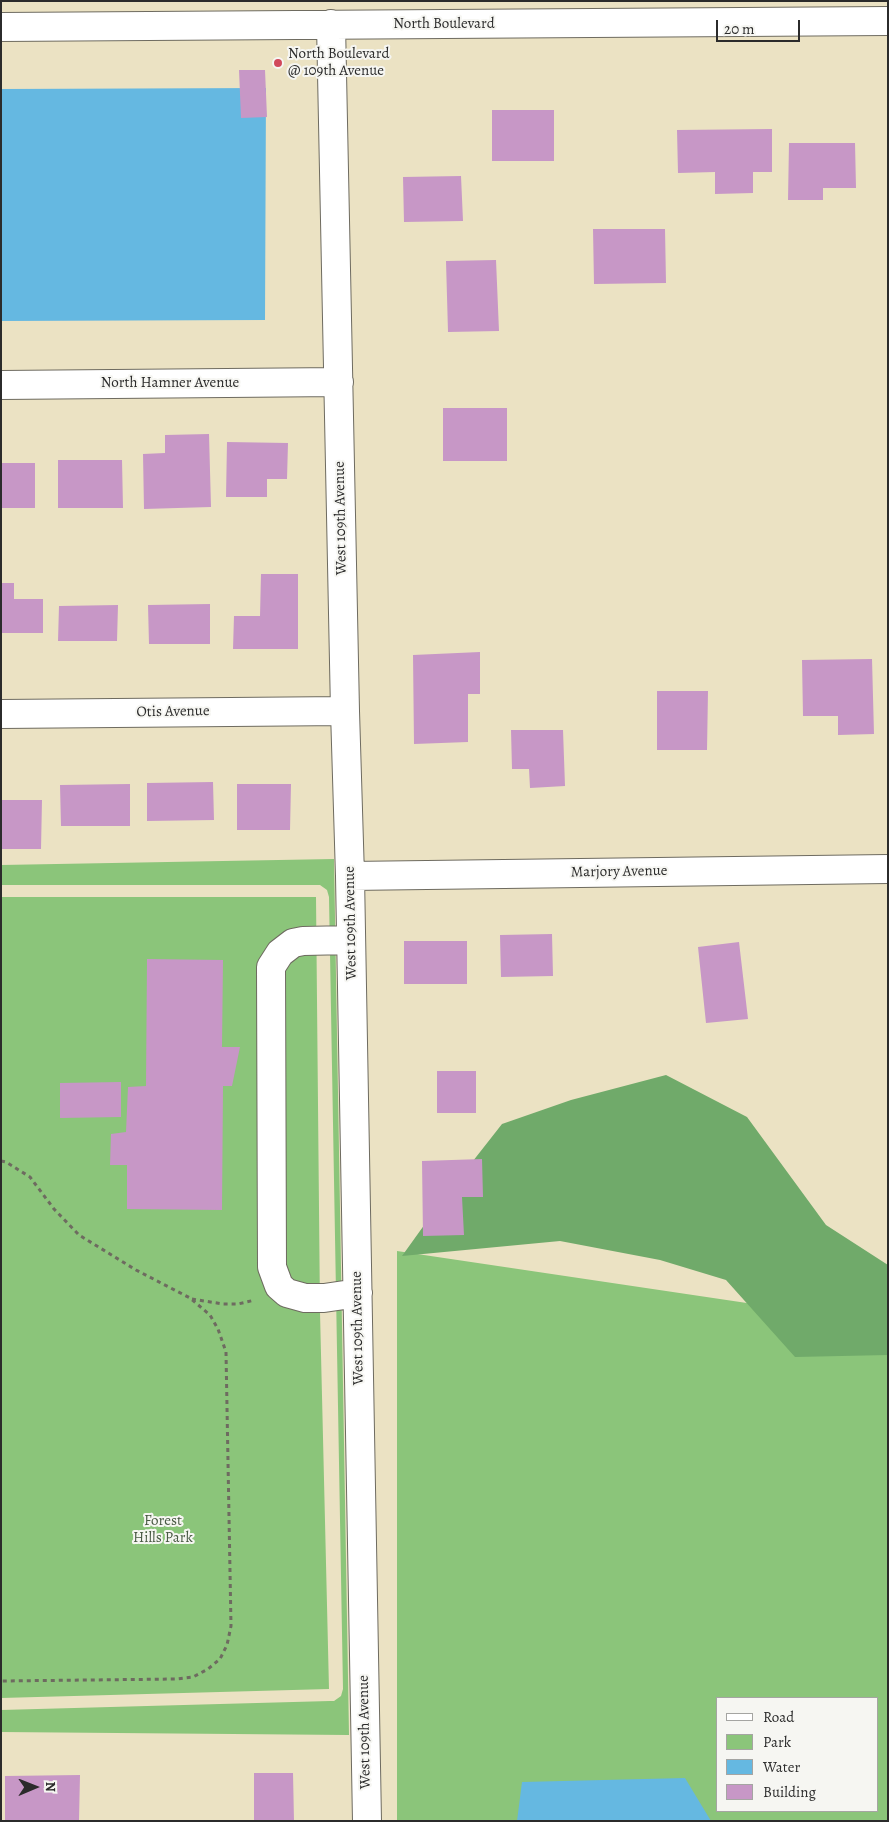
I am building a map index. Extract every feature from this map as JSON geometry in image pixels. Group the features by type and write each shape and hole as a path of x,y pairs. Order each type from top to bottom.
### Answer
{"street":[{"name":"North Boulevard","path":"1,27 888,20"},
{"name":"West 109th Avenue","path":"331,24 350,876 367,1821"},
{"name":"North Hamner Avenue","path":"1,385 339,382"},
{"name":"Otis Avenue","path":"1,714 345,711"},
{"name":"Marjory Avenue","path":"350,876 888,869"},
{"path":"351,940 293,942 280,953 271,968 272,1266 279,1286 288,1293 305,1298 324,1298 358,1293"}],"path":[{"path":"1,1161 30,1178 54,1209 79,1235 136,1270 190,1298 210,1316 218,1329 226,1352 231,1626 227,1645 220,1659 208,1669 193,1677 177,1679 1,1681"},
{"path":"190,1298 209,1302 238,1304 264,1298 279,1286"}],"green space":[{"path":"334,859 349,1735 1,1732 1,1710 334,1701 341,1696 343,1689 329,897 327,890 320,885 1,885 1,865"},
{"name":"Forest Hills Park","path":"1,897 316,897 320,1312 329,1689 1,1698"},
{"path":"666,1075 747,1117 826,1225 888,1265 888,1355 795,1357 726,1280 660,1260 560,1241 402,1256 440,1203 502,1124 571,1100"},
{"path":"397,1251 888,1324 888,1821 397,1821"}],"water":[{"path":"266,88 265,320 1,321 1,89"},
{"path":"685,1778 711,1821 517,1821 522,1782"}],"building":[{"path":"239,70 265,70 267,117 241,118"},
{"path":"492,110 554,110 554,161 492,161"},
{"path":"772,129 772,172 753,172 753,193 715,194 715,172 678,173 677,130"},
{"path":"789,143 855,143 856,188 823,188 823,200 788,200"},
{"path":"461,176 463,221 404,222 403,177"},
{"path":"593,229 665,229 666,283 594,284"},
{"path":"496,260 499,331 448,332 446,261"},
{"path":"443,408 507,408 507,461 443,461"},
{"path":"209,434 211,507 144,509 143,454 165,453 165,435"},
{"path":"227,442 288,443 287,479 267,479 267,497 226,497"},
{"path":"58,460 122,460 123,508 58,508"},
{"path":"1,463 35,463 35,508 1,508"},
{"path":"261,574 298,574 298,649 233,649 234,616 260,616"},
{"path":"1,583 14,583 14,599 43,599 43,633 1,633"},
{"path":"210,604 210,644 149,644 148,605"},
{"path":"118,605 117,641 58,641 59,606"},
{"path":"480,652 480,694 468,694 468,742 414,744 413,655"},
{"path":"872,659 874,734 838,735 838,716 803,716 802,660"},
{"path":"657,691 708,691 707,750 657,750"},
{"path":"511,730 563,730 565,786 530,788 529,769 512,769"},
{"path":"213,782 214,820 147,821 147,783"},
{"path":"130,784 130,826 61,826 60,785"},
{"path":"237,784 291,784 290,830 237,830"},
{"path":"1,800 42,800 41,849 1,849"},
{"path":"552,934 553,976 501,977 500,935"},
{"path":"404,941 467,941 467,984 404,984"},
{"path":"739,942 748,1019 706,1023 698,947"},
{"path":"147,959 223,960 222,1047 240,1047 232,1086 223,1086 222,1210 127,1209 127,1165 110,1165 111,1134 126,1132 128,1087 146,1086"},
{"path":"437,1071 476,1071 476,1113 437,1113"},
{"path":"121,1082 121,1117 60,1118 60,1083"},
{"path":"482,1159 483,1197 462,1197 464,1235 423,1236 422,1161"},
{"path":"254,1773 293,1773 294,1821 254,1821"},
{"path":"80,1775 79,1820 5,1821 5,1776"}],"place":[{"name":"North Boulevard @ 109th Avenue","path":"278,63"}]}
